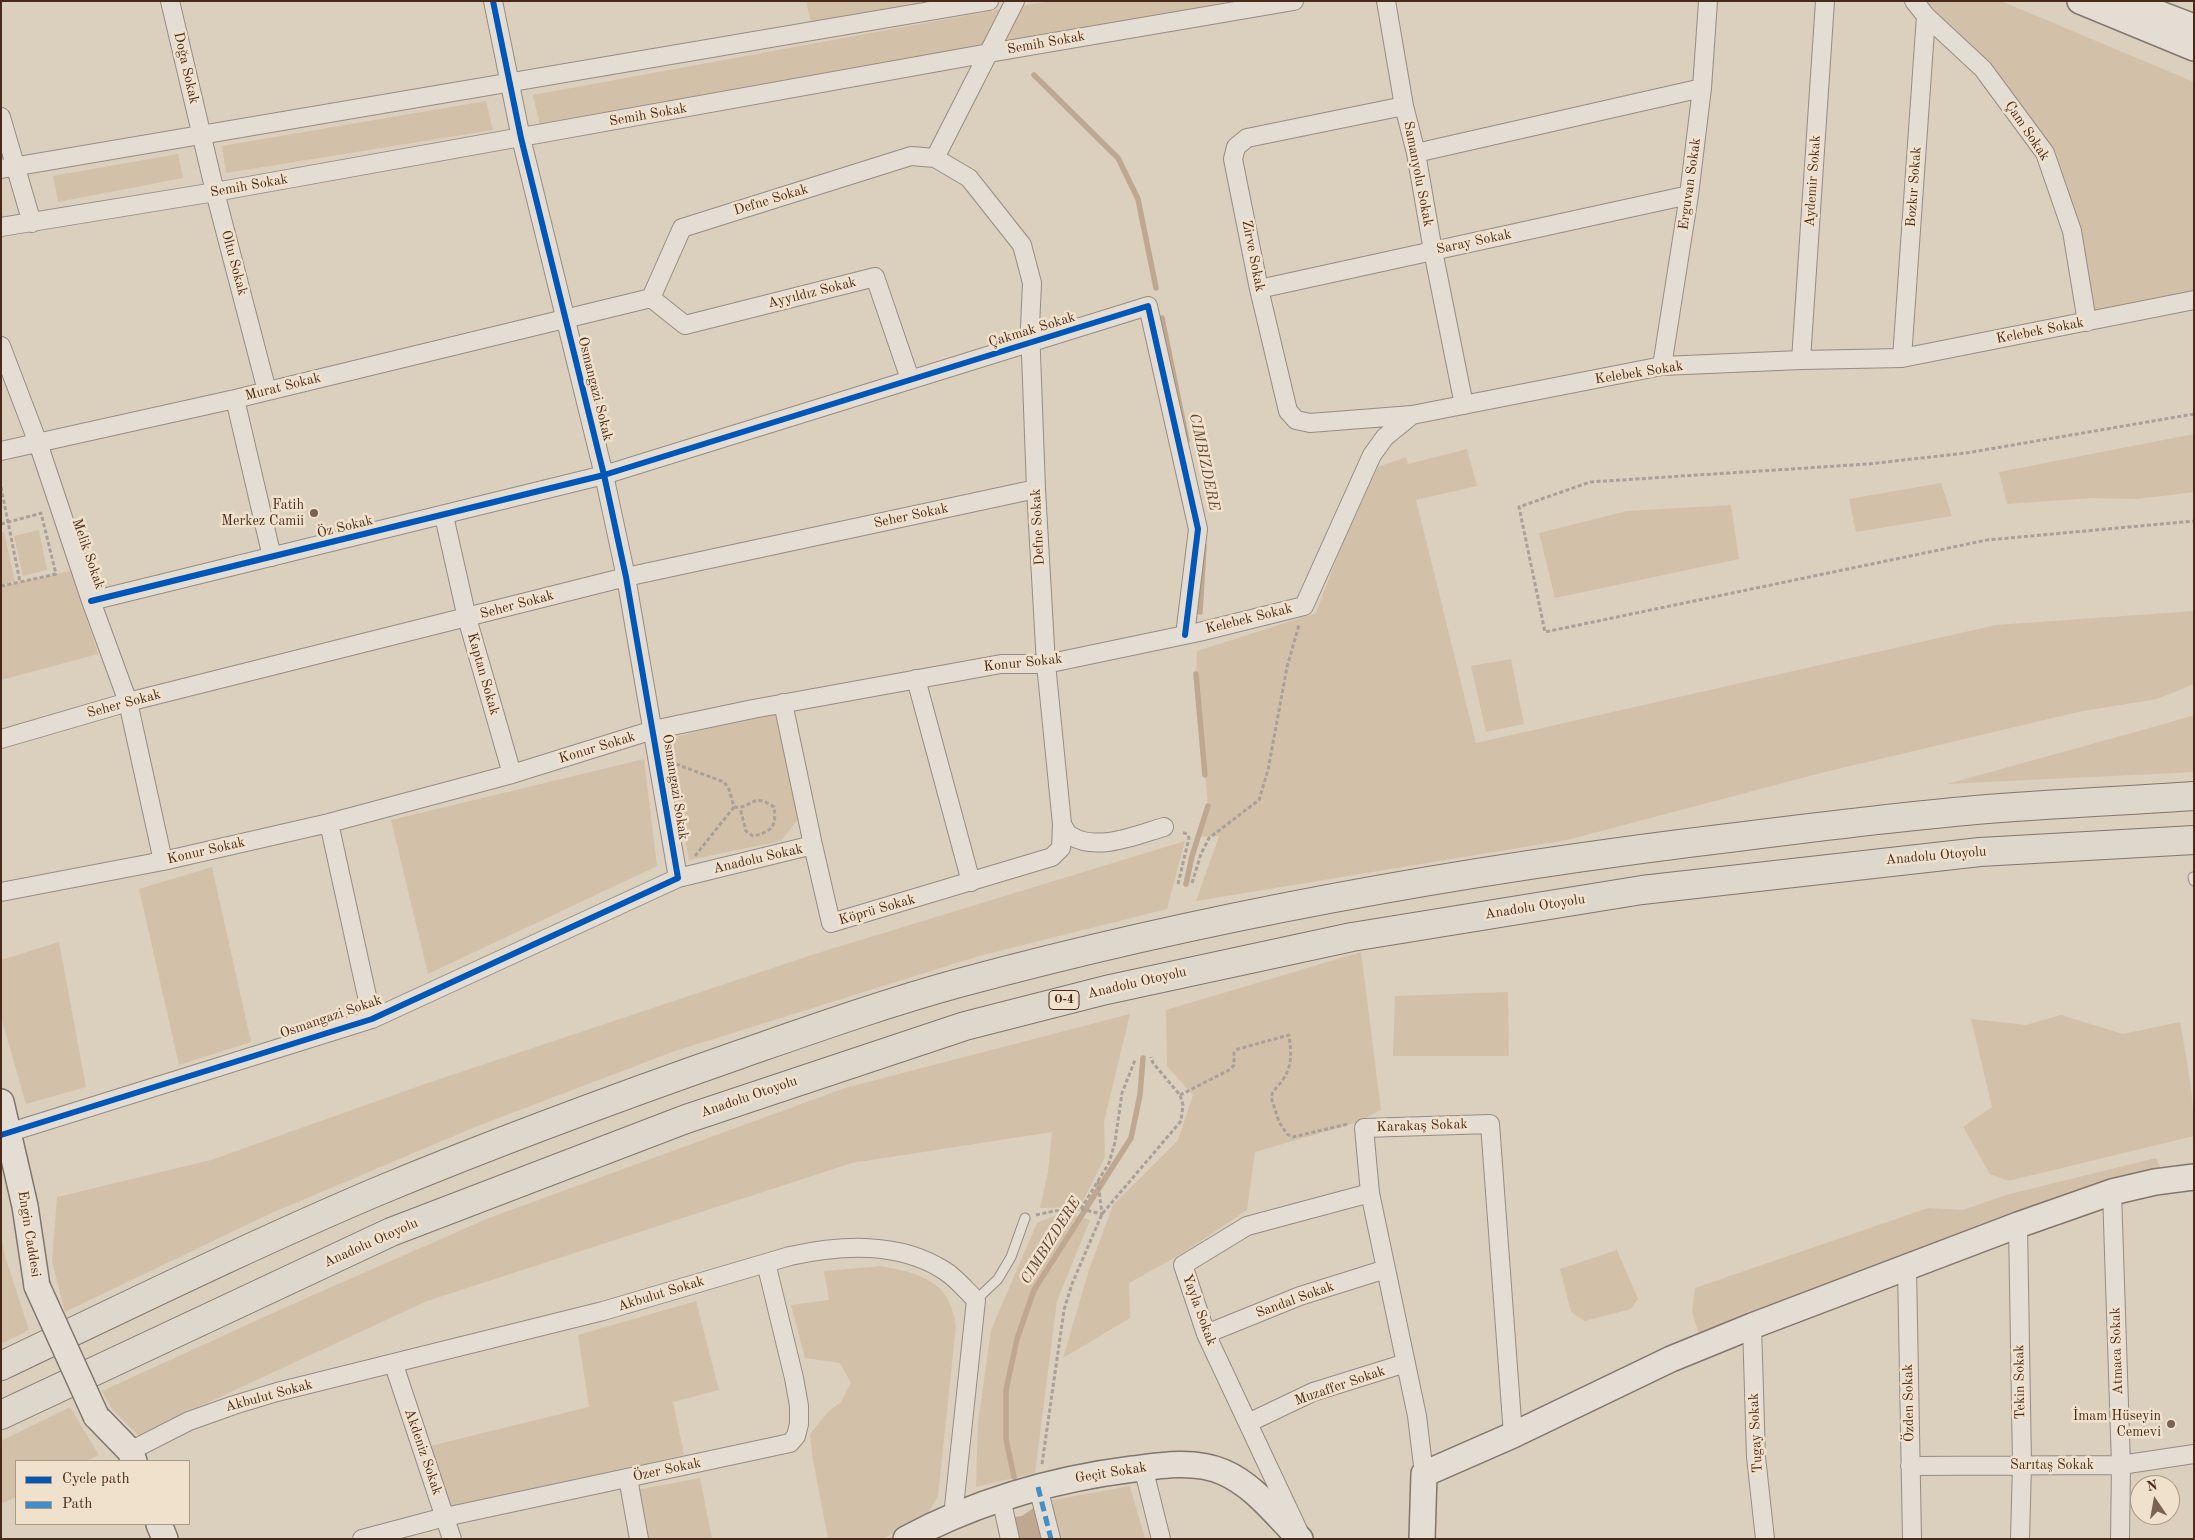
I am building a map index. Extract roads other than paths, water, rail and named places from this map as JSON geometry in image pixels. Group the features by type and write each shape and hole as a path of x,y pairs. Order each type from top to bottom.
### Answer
{"highway":[{"path":"1,1366 294,1229 385,1189 533,1130 674,1078 831,1023 954,985 1112,945 1177,931 1345,896 1500,869 1635,849 1967,811 2194,796"},
{"name":"Anadolu Otoyolu","path":"1,1415 391,1232 686,1119 964,1026 1106,990 1352,937 1642,890 1837,866 1980,852 2194,840"}],"street":[{"name":"Doğa Sokak","path":"170,1 201,134"},
{"name":"Osmangazi Sokak","path":"5,1133 372,1019 678,878 626,577 604,475 521,138 493,1"},
{"path":"8,168 988,1"},
{"path":"935,158 1015,1"},
{"name":"Semih Sokak","path":"1,228 521,138 989,52 1294,1"},
{"name":"Samanyolu Sokak","path":"1386,1 1404,106 1416,153 1433,251 1464,405"},
{"name":"Erguvan Sokak","path":"1662,366 1689,195 1702,88 1708,1"},
{"name":"Aydemir Sokak","path":"1801,360 1825,1"},
{"name":"Çam Sokak","path":"1914,1 1926,16 1983,69 2044,153 2072,231 2087,322"},
{"path":"2080,1 2194,48"},
{"path":"2126,1 2194,27"},
{"name":"Bozkır Sokak","path":"1902,358 1926,16"},
{"path":"1416,153 1702,88"},
{"name":"Zirve Sokak","path":"1404,106 1247,138 1236,147 1233,159 1259,289 1288,411 1296,420 1310,423 1412,415"},
{"path":"1,117 8,168 32,223"},
{"name":"Oltu Sokak","path":"201,134 267,391"},
{"name":"Defne Sokak","path":"651,298 682,228 911,156 935,158 969,178 1022,245 1032,283 1031,343 1036,489 1046,664 1062,824"},
{"name":"Saray Sokak","path":"1259,289 1689,195"},
{"name":"Ayyıldız Sokak","path":"651,298 685,325 875,277 910,379"},
{"name":"Murat Sokak","path":"1,451 235,399 651,298"},
{"name":"Kelebek Sokak","path":"1192,633 1304,606 1372,455 1385,437 1412,415 1662,366 1902,358 2194,300"},
{"name":"Çakmak Sokak","path":"604,475 1148,306 1198,529 1192,633"},
{"name":"Melik Sokak","path":"1,346 38,443 91,601 128,702 163,861"},
{"path":"235,399 272,557"},
{"name":"Öz Sokak","path":"91,601 444,516 604,475"},
{"name":"Seher Sokak","path":"1,739 128,702 626,577 1036,489"},
{"name":"Kaptan Sokak","path":"444,516 467,618 512,774"},
{"name":"Konur Sokak","path":"1,892 163,861 329,823 512,774 653,730 783,703 1001,664 1046,664 1192,633"},
{"path":"916,679 971,882"},
{"name":"Anadolu Sokak","path":"678,878 813,845 783,703"},
{"path":"329,823 372,1019"},
{"path":"1062,824 1070,836 1090,843 1124,839 1164,827"},
{"name":"Köprü Sokak","path":"813,845 831,923 1052,858 1061,848 1062,824"},
{"name":"Engin Caddesi","path":"1,1102 5,1133 25,1206 37,1286 96,1416 132,1456"},
{"name":"Karakaş Sokak","path":"1424,1474 1417,1416 1370,1193 1364,1128 1490,1124 1513,1435"},
{"path":"1422,1539 1424,1474 1513,1435 1671,1359 1752,1326 2018,1225 2112,1192 2155,1182 2194,1177"},
{"name":"Atmaca Sokak","path":"2112,1192 2121,1465 2120,1539"},
{"name":"Yayla Sokak","path":"1301,1539 1206,1334 1183,1265 1247,1226 1370,1193"},
{"name":"Tekin Sokak","path":"2018,1225 2022,1465 2020,1539"},
{"name":"Akbulut Sokak","path":"132,1456 189,1421 277,1392 394,1365 603,1311 816,1250 849,1248 884,1249 905,1253 940,1268 976,1300"},
{"name":"Özer Sokak","path":"362,1539 445,1517 790,1443 796,1436 799,1424 799,1406 766,1263"},
{"name":"Özden Sokak","path":"1907,1267 1912,1539"},
{"name":"Sandal Sokak","path":"1206,1334 1300,1296 1386,1269"},
{"path":"954,1516 976,1300"},
{"name":"Tugay Sokak","path":"1752,1326 1756,1457 1765,1539"},
{"name":"Muzaffer Sokak","path":"1248,1423 1313,1392 1406,1363"},
{"name":"Akdeniz Sokak","path":"394,1365 452,1539"},
{"name":"Sarıtaş Sokak","path":"1910,1466 2121,1465 2194,1454"},
{"name":"Geçit Sokak","path":"906,1539 954,1516 1001,1498 1038,1487 1094,1474 1186,1465 1206,1467 1223,1472 1239,1480 1301,1539"},
{"path":"1143,1468 1161,1539"},
{"path":"628,1478 639,1539"},
{"path":"1038,1487 1052,1539"},
{"path":"1001,1498 1010,1539"},
{"path":"159,1525 164,1539"}],"lane":[{"path":"2193,877 2194,881"},
{"path":"976,1300 998,1280 1011,1257 1025,1218"}],"waterway":[{"name":"CIMBIZDERE","path":"1034,75 1118,158 1138,199 1156,288"},
{"name":"CIMBIZDERE","path":"1162,318 1187,441"},
{"name":"CIMBIZDERE","path":"1200,612 1204,546"},
{"name":"CIMBIZDERE","path":"1196,674 1205,775"},
{"name":"CIMBIZDERE","path":"1186,884 1192,856 1208,806"},
{"name":"CIMBIZDERE","path":"1014,1477 1006,1439 1006,1390 1017,1339 1034,1290 1131,1138 1140,1095 1143,1058"}],"place":[{"name":"Fatih Merkez Camii","path":"314,513"},
{"name":"İmam Hüseyin Cemevi","path":"2171,1424"}]}
